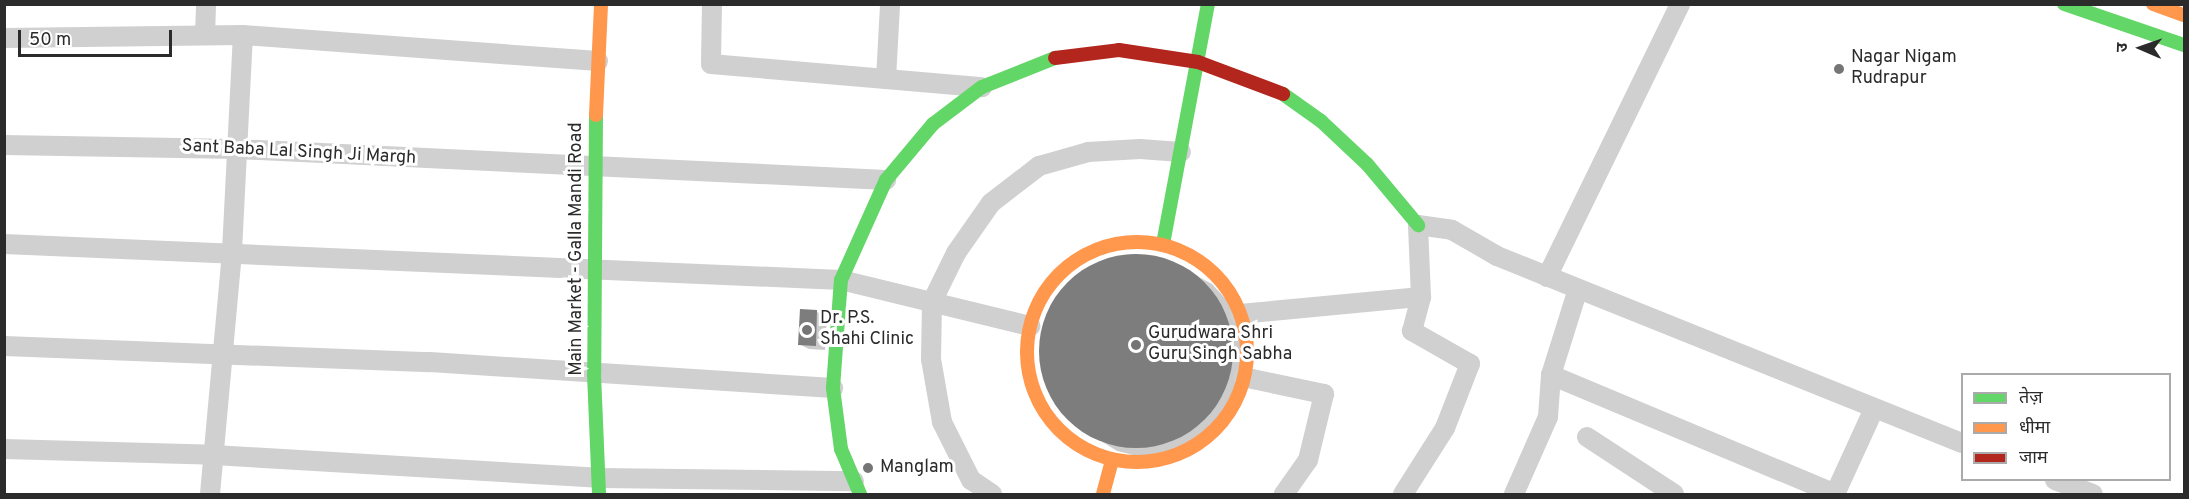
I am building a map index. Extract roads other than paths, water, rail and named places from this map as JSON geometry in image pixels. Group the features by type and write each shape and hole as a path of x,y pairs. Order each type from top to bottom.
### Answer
{"main road":[{"name":"Main Market - Galla Mandi Road","path":"599,486 594,374 593,168 601,4"},
{"path":"1163,244 1208,4"},
{"path":"2064,4 2184,45"},
{"path":"2153,4 2184,15"},
{"path":"857,488 841,449 833,388 841,280 886,180 933,124 982,87 1048,59 1119,51 1198,62 1277,89 1321,121 1366,164 1418,225"},
{"path":"1128,241 1163,244 1198,259 1226,286 1240,314 1247,358 1243,377 1238,396 1217,428 1187,451 1150,462 1112,460 1080,447 1053,424 1033,384 1027,361 1030,326 1043,294 1065,268 1085,255 1128,241"},
{"path":"1103,495 1112,460"}],"street":[{"path":"205,35 206,4"},
{"path":"712,4 711,64 982,87"},
{"path":"886,79 890,4"},
{"path":"1547,277 1680,4"},
{"path":"210,495 232,251 243,35"},
{"path":"4,38 243,35 598,61"},
{"name":"Sant Baba Lal Singh Ji Margh","path":"4,145 237,148 593,168 886,180"},
{"path":"992,495 971,480 942,422 931,359 932,302 956,253 991,203 1039,166 1088,152 1140,149 1181,152"},
{"path":"1403,495 1445,428 1470,364 1412,331 1421,297 1418,225 1452,230 1497,256 1547,277 1961,443"},
{"path":"4,244 232,251 841,280 1030,326"},
{"path":"1514,495 1548,417 1551,375 1578,289"},
{"path":"1240,314 1421,297"},
{"path":"4,346 430,362 833,388"},
{"path":"1551,375 1836,494 1874,409"},
{"path":"1243,377 1324,394 1308,460 1284,495"},
{"path":"1587,437 1674,495"},
{"path":"4,449 214,455 599,486 857,488"},
{"path":"2058,481 2093,495"}],"place":[{"name":"Nagar Nigam Rudrapur","path":"1839,69"},
{"name":"Dr. P.S. Shahi Clinic","path":"807,330"},
{"name":"Gurudwara Shri Guru Singh Sabha","path":"1136,345"},
{"name":"Manglam","path":"868,468"}]}
